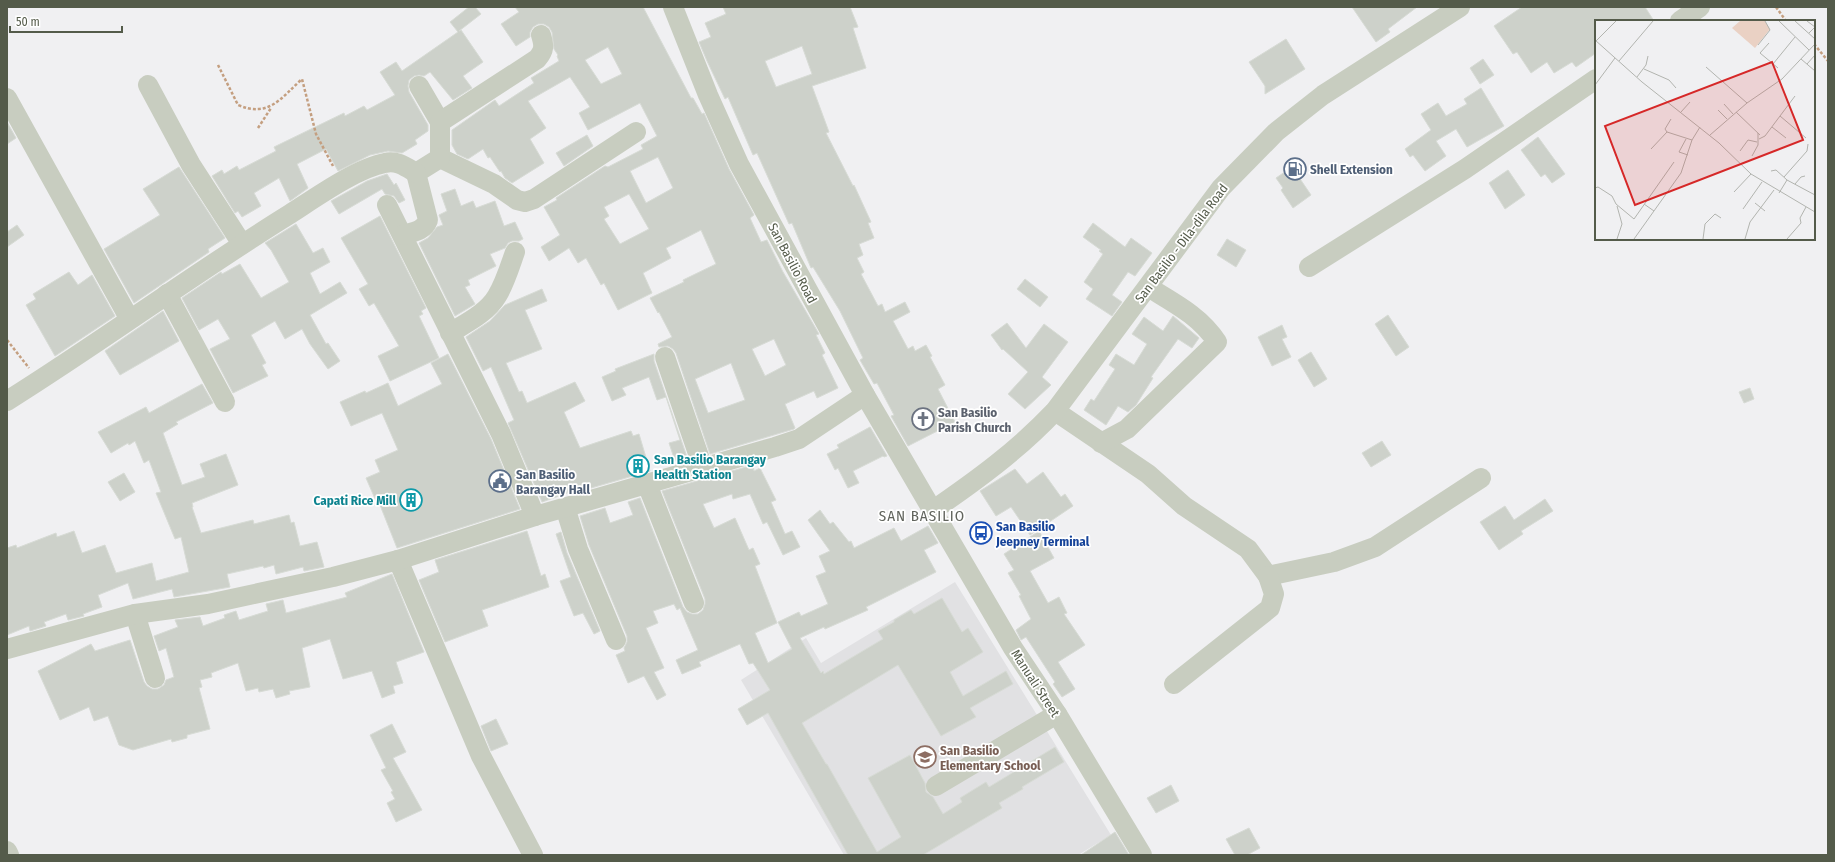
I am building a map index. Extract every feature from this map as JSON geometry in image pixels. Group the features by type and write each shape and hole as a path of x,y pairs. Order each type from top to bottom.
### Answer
{"street":[{"name":"San Basilio Road","path":"673,7 708,95 739,164 865,394 932,511"},
{"name":"San Basilio - Dila-dila Road","path":"932,511 981,478 1032,436 1055,410 1221,188 1276,132 1323,95 1460,7"},
{"path":"1681,20 1700,7"},
{"path":"440,122 537,59 543,53 544,46 541,35"},
{"path":"1309,267 1465,169 1595,80"},
{"path":"148,85 190,165 242,244"},
{"path":"418,86 440,122 440,158"},
{"path":"7,98 130,318"},
{"path":"440,158 494,184 517,200 525,202 534,199 636,132"},
{"path":"416,173 440,158"},
{"path":"7,401 41,380 130,318 242,244 342,182 374,166 387,162 396,163 416,173 428,220 427,225 421,230 403,235"},
{"path":"387,205 501,434 535,516"},
{"path":"450,333 478,315 493,302 499,292 515,252"},
{"path":"1101,443 1127,429 1217,342 1209,330 1194,316 1148,287"},
{"path":"167,294 225,402"},
{"path":"666,357 704,468"},
{"path":"7,649 134,614 208,604 334,577 398,560 535,516 704,468 799,439 865,394"},
{"path":"1055,410 1148,474 1184,506 1248,549 1268,576 1274,594 1270,608 1174,684"},
{"path":"1268,576 1334,562 1375,547 1482,478"},
{"path":"647,484 694,603"},
{"path":"565,508 578,549 616,640"},
{"name":"Manuali Street","path":"932,511 1013,648 1057,714 1142,855"},
{"path":"398,560 481,756 533,855"},
{"path":"134,614 155,678"},
{"path":"936,786 1057,714"},
{"path":"7,851 9,855"}],"path":[{"path":"1776,7 1785,20"},
{"path":"1815,45 1828,61"},
{"path":"218,65 238,105 250,110 271,108"},
{"path":"258,128 271,108 302,79 316,134 342,182"},
{"path":"7,340 41,380"}],"shaded area":[{"name":"San Basilio Elementary School","path":"955,582 1111,835 1078,855 844,855 741,680 806,638 821,663"}],"building":[{"path":"469,7 475,7 481,14 459,31 461,30 483,62 463,76 472,88 453,100 430,72 424,76 414,76 409,80 409,92 428,125 428,131 415,140 417,144 402,153 388,151 370,155 338,171 326,149 297,164 308,188 290,201 279,178 254,193 261,206 242,217 238,211 235,213 212,176 222,170 224,174 237,166 239,170 276,151 274,147 344,113 345,116 364,106 367,110 395,95 380,72 396,62 402,71 458,32 450,22"},
{"path":"515,7 643,7 691,98 693,98 702,114 704,113 729,169 754,215 750,218 761,242 767,240 783,272 819,334 816,335 825,353 822,355 838,388 817,398 814,391 785,404 795,428 794,429 710,454 676,353 668,346 659,347 658,344 672,337 650,298 684,282 683,280 716,264 701,230 666,248 671,258 643,273 652,293 618,310 604,283 601,285 586,258 578,263 569,248 549,261 541,247 560,235 544,207 557,200 556,198 605,166 608,167 643,149 641,145 657,136 640,103 588,130 579,113 590,107 570,77 528,101 546,128 530,139 544,163 512,183 505,178 490,157 488,158 483,149 468,159 457,154 452,145 452,130 495,100 499,106 534,83 531,78 559,61 558,55 554,49 552,32 549,27 544,24 538,24 533,27 530,32 530,37 516,46 501,24 519,12","holes":["608,47 622,74 601,84 585,60","658,157 673,188 646,203 630,171","629,194 649,229 620,244 604,219 609,216 604,207","774,339 786,365 765,376 752,349","731,363 745,400 708,413 695,379"]},
{"path":"723,7 850,7 858,27 853,28 866,68 812,86 829,132 826,133 853,186 854,185 871,222 868,223 874,238 859,244 863,255 857,258 864,272 861,274 878,306 882,304 885,312 905,302 910,312 893,321 908,349 913,346 915,351 926,345 932,356 930,357 945,385 938,389 955,422 908,446 891,416 894,415 877,383 874,384 860,360 863,358 840,311 813,267 811,268 792,223 789,224 757,153 753,155 728,97 725,99 707,61 699,42 711,37 705,23 726,14","holes":["802,46 812,74 776,87 765,61"]},
{"path":"1352,7 1417,7 1388,29 1390,32 1376,42"},
{"path":"1522,7 1645,7 1653,20 1595,20 1595,54 1576,67 1572,62 1554,73 1547,62 1531,73 1517,52 1513,54 1494,26"},
{"path":"1286,39 1305,69 1265,94 1265,86 1249,62"},
{"path":"1483,59 1494,75 1480,84 1470,68"},
{"path":"1481,88 1504,126 1467,147 1456,129 1436,141 1446,156 1425,171 1413,155 1410,157 1405,149 1431,130 1421,114 1438,103 1446,116 1467,104 1464,99"},
{"path":"7,122 16,138 7,144"},
{"path":"587,135 593,146 564,166 556,153"},
{"path":"1538,137 1565,174 1552,183 1545,174 1541,177 1521,150"},
{"path":"179,167 225,238 208,249 209,252 134,303 104,249 160,215 143,189"},
{"path":"1292,167 1311,195 1293,208 1281,190 1283,188 1276,178"},
{"path":"1508,170 1525,195 1505,209 1489,183"},
{"path":"387,174 394,185 396,183 405,200 399,203 394,196 385,194 382,189 339,214 331,201 367,181"},
{"path":"455,189 461,206 473,201 476,208 495,201 504,226 515,222 523,239 519,241 512,241 508,243 505,248 490,254 496,266 468,280 470,285 465,287 475,304 455,316 419,243 428,238 437,227 443,225 439,215 447,211 441,194"},
{"path":"380,216 426,308 421,311 423,314 419,316 439,358 390,381 378,356 399,346 374,303 369,306 359,289 368,284 341,238"},
{"path":"1093,223 1125,247 1131,238 1152,253 1135,276 1128,272 1112,295 1122,302 1112,316 1086,299 1093,289 1084,282 1103,254 1099,251 1101,250 1083,237"},
{"path":"296,224 313,253 323,248 330,262 310,273 320,294 340,282 347,293 310,315 326,344 328,343 340,361 328,369 310,344 302,329 285,339 275,321 251,335 266,363 262,365 268,376 233,393 210,349 230,339 218,319 199,330 182,298 221,272 222,274 240,264 261,298 289,282 271,250 265,243"},
{"path":"17,225 24,235 7,247 7,232"},
{"path":"1227,239 1246,250 1236,267 1217,255"},
{"path":"69,272 78,285 92,275 115,316 55,356 26,305 36,299 33,294"},
{"path":"1025,279 1048,297 1040,307 1017,289"},
{"path":"542,289 547,301 525,310 542,349 506,363 519,392 522,391 527,403 575,382 585,401 564,412 580,448 631,431 633,436 639,434 650,471 591,488 590,485 542,502 508,423 514,420 491,367 483,371 466,337 490,321 505,305"},
{"path":"163,311 179,341 120,375 105,351"},
{"path":"1388,315 1409,347 1396,356 1375,324"},
{"path":"1173,316 1199,338 1192,348 1178,339 1151,377 1153,378 1136,405 1128,412 1118,406 1106,425 1084,410 1091,399 1094,401 1115,369 1109,365 1116,354 1134,365 1147,344 1132,334 1144,317 1163,331"},
{"path":"1007,323 1026,348 1044,324 1068,342 1042,377 1051,385 1025,409 1008,394 1028,372 1003,349 1002,350 991,335"},
{"path":"1282,325 1287,337 1282,339 1291,357 1272,366 1258,337"},
{"path":"1311,352 1327,379 1314,387 1298,360"},
{"path":"448,354 491,439 520,509 397,548 378,500 376,501 366,478 380,472 375,460 398,450 382,413 351,426 340,402 365,391 366,393 388,383 398,406 442,384 431,363"},
{"path":"654,354 654,361 687,457 675,461 669,443 680,440 666,397 657,400 649,377 622,388 626,395 612,401 602,377 616,371 615,369"},
{"path":"202,384 213,403 176,422 178,424 163,433 182,485 205,477 200,464 226,454 238,485 192,503 201,533 253,520 254,524 289,515 291,523 294,522 300,546 317,542 324,567 304,571 303,567 276,574 274,565 264,568 263,566 227,574 230,587 174,597 172,589 133,599 128,583 98,595 102,607 83,614 84,616 68,620 66,614 44,622 46,626 30,631 29,626 7,635 7,548 16,545 17,548 56,533 57,537 74,531 82,553 105,545 116,573 152,563 156,581 189,572 181,537 175,539 156,493 161,492 149,460 144,463 135,441 129,445 128,443 111,453 98,432 146,407 149,413"},
{"path":"1750,388 1754,399 1744,403 1739,392"},
{"path":"870,427 887,456 883,456 853,471 859,483 848,488 838,468 835,470 827,454 839,448 837,445"},
{"path":"1382,441 1391,455 1371,467 1362,453"},
{"path":"753,465 754,471 760,468 776,500 771,502 785,534 792,531 800,547 783,555 767,522 763,524 750,494 733,499 732,494 703,504 714,528 735,518 749,550 753,548 760,564 755,566 777,623 755,633 768,663 792,649 778,622 799,612 801,616 828,604 816,576 826,572 819,556 830,551 808,520 820,510 830,524 833,522 849,542 851,541 854,548 894,528 901,541 928,526 938,543 924,550 936,572 866,607 868,610 800,638 821,673 823,671 824,674 883,639 878,631 894,622 894,620 911,610 914,614 942,598 962,632 968,628 983,652 950,672 963,696 1006,671 1013,684 970,708 976,717 941,736 898,665 802,723 877,852 901,837 868,778 910,755 925,783 926,792 933,797 943,814 962,802 960,798 986,782 989,787 1055,747 1064,762 1022,787 1023,789 999,803 1002,808 923,855 848,855 768,713 747,725 738,709 770,690 753,663 749,664 740,644 699,662 701,666 682,674 676,660 698,650 680,608 677,610 674,604 653,611 658,623 646,628 664,668 654,672 666,695 657,700 644,676 628,683 616,655 625,651 624,648 627,642 627,636 589,545 580,516 605,508 610,523 633,515 628,502 640,498 683,607 687,612 698,614 703,610 705,599 662,491"},
{"path":"1015,469 1027,484 1043,472 1061,497 1065,494 1073,506 1030,535 1011,507 996,516 980,491"},
{"path":"124,473 135,492 120,501 108,482"},
{"path":"1545,499 1553,511 1521,531 1523,534 1499,550 1480,522 1505,506 1514,520"},
{"path":"527,531 541,576 545,574 549,587 482,610 488,626 445,642 419,580 439,572 435,560"},
{"path":"1039,531 1054,558 1030,571 1048,603 1059,597 1067,613 1064,614 1085,645 1058,662 1075,689 1062,697 1053,684 1055,682 1026,637 1021,640 1016,630 1031,619 1019,596 1021,595 1008,573 1014,570 1004,554"},
{"path":"561,532 567,553 600,631 594,634 583,613 574,616 560,581 571,577 556,534"},
{"path":"392,574 424,652 396,662 403,683 393,686 395,693 382,698 372,671 343,679 330,639 302,648 310,687 289,691 290,694 276,698 273,689 259,692 258,688 246,691 238,663 211,673 212,677 200,680 202,687 199,688 210,729 187,735 187,738 172,742 171,739 133,750 119,745 108,716 94,721 89,707 60,720 38,671 91,644 95,651 130,640 144,682 152,689 158,689 164,685 166,680 174,677 166,648 159,651 154,636 178,627 175,620 200,617 203,626 225,618 224,615 236,611 239,620 268,611 266,604 283,600 286,613 347,597 345,593"},
{"path":"496,719 508,744 491,751 481,726"},
{"path":"392,724 406,752 393,758 422,810 396,822 387,803 395,799 391,792 393,791 381,770 386,768 370,735"},
{"path":"1171,785 1179,801 1156,813 1147,798"},
{"path":"1249,828 1260,848 1247,855 1235,855 1226,839"},
{"path":"1115,832 1129,855 1081,855"}],"place":[{"name":"Shell Extension","path":"1295,169"},
{"name":"San Basilio Parish Church","path":"923,419"},
{"name":"San Basilio Barangay Health Station","path":"638,466"},
{"name":"San Basilio Barangay Hall","path":"500,481"},
{"name":"Capati Rice Mill","path":"411,500"},
{"name":"San Basilio Jeepney Terminal","path":"981,533"},
{"name":"San Basilio Elementary School","path":"925,757"}],"district":[{"name":"SAN BASILIO","path":"922,516"}]}
